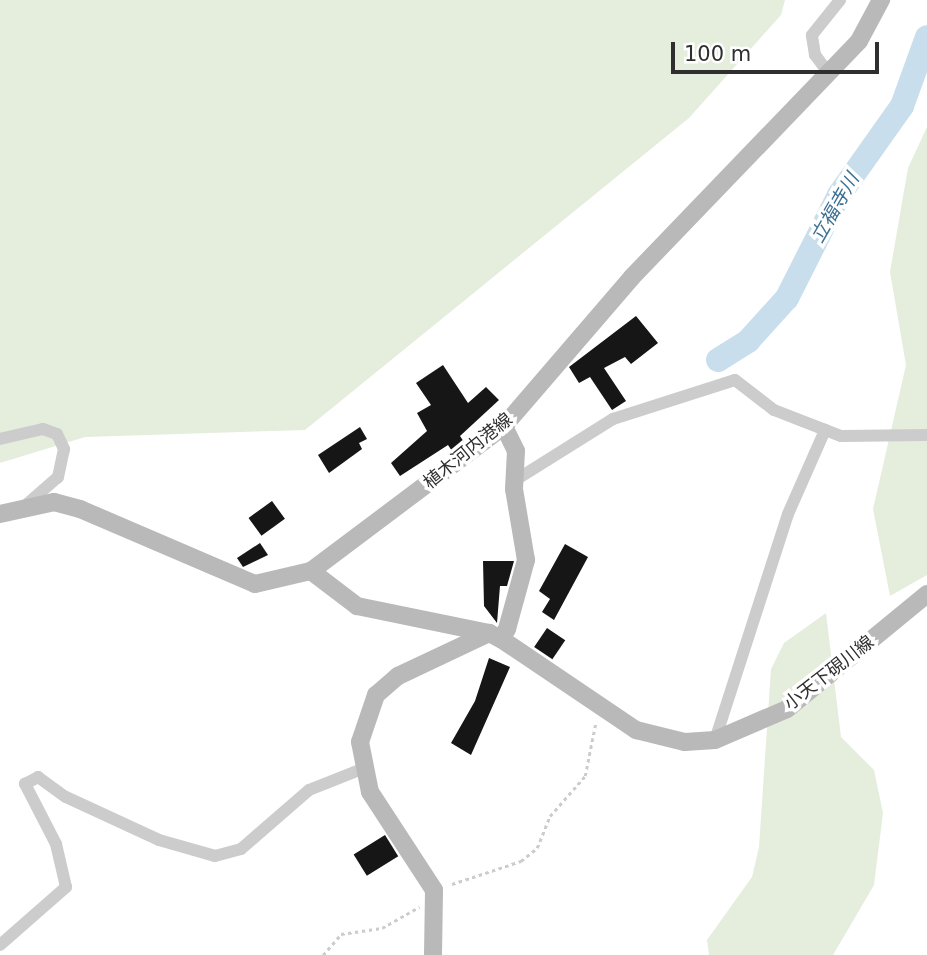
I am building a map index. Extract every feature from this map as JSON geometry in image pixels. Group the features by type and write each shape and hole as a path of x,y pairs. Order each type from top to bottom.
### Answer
{"main road":[{"name":"植木河内港線","path":"0,514 27,503 80,509 239,581 282,582 311,571 504,426 632,278 859,41 881,0"},
{"path":"433,955 436,907 434,890 362,769 360,743 376,695 398,676 495,636 526,560 514,481 516,451 504,426"},
{"path":"311,571 357,606 495,636"},
{"name":"小天下硯川線","path":"495,636 600,708 656,737 715,740 787,709 927,594"}],"street":[{"path":"829,74 815,55 812,35 840,0"},
{"path":"514,481 613,419 728,381 825,430 857,440 927,435"},
{"path":"0,439 43,429 57,435 64,449 58,477 27,503"},
{"path":"715,740 788,514 825,430"},
{"path":"0,945 66,887 56,844 24,785 38,777 66,797 159,840 215,856 241,849 309,790 362,769"}],"path":[{"path":"452,884 521,861 537,848 550,816 585,776 600,708"},
{"path":"323,955 349,929 374,930 404,911 436,907"}],"green space":[{"path":"0,0 785,0 781,15 689,118 305,430 85,437 0,463"},
{"path":"927,127 927,575 890,596 873,509 906,365 890,272 908,168"},
{"path":"826,613 841,737 874,770 883,813 874,885 833,955 709,955 707,940 752,877 759,847 771,669 784,643"}],"building":[{"path":"636,316 658,343 631,364 625,357 604,368 626,401 612,410 590,377 579,383 569,367"},
{"path":"443,365 468,403 486,387 499,400 460,436 464,442 452,451 448,445 400,476 391,463 427,431 417,413 431,405 416,383"},
{"path":"360,427 367,439 359,443 362,449 329,473 318,455"},
{"path":"272,501 285,519 261,536 249,518"},
{"path":"260,543 268,555 243,567 237,558"},
{"path":"565,544 588,557 554,620 542,612 550,599 539,591"},
{"path":"483,561 514,561 507,586 500,586 497,623 484,606"},
{"path":"547,628 565,640 552,659 534,647"},
{"path":"489,658 510,667 471,755 451,743 475,701"},
{"path":"385,835 398,856 367,876 354,855"}],"waterway":[{"name":"立福寺川","path":"718,360 748,341 787,298 839,195 902,106 927,37"}]}
